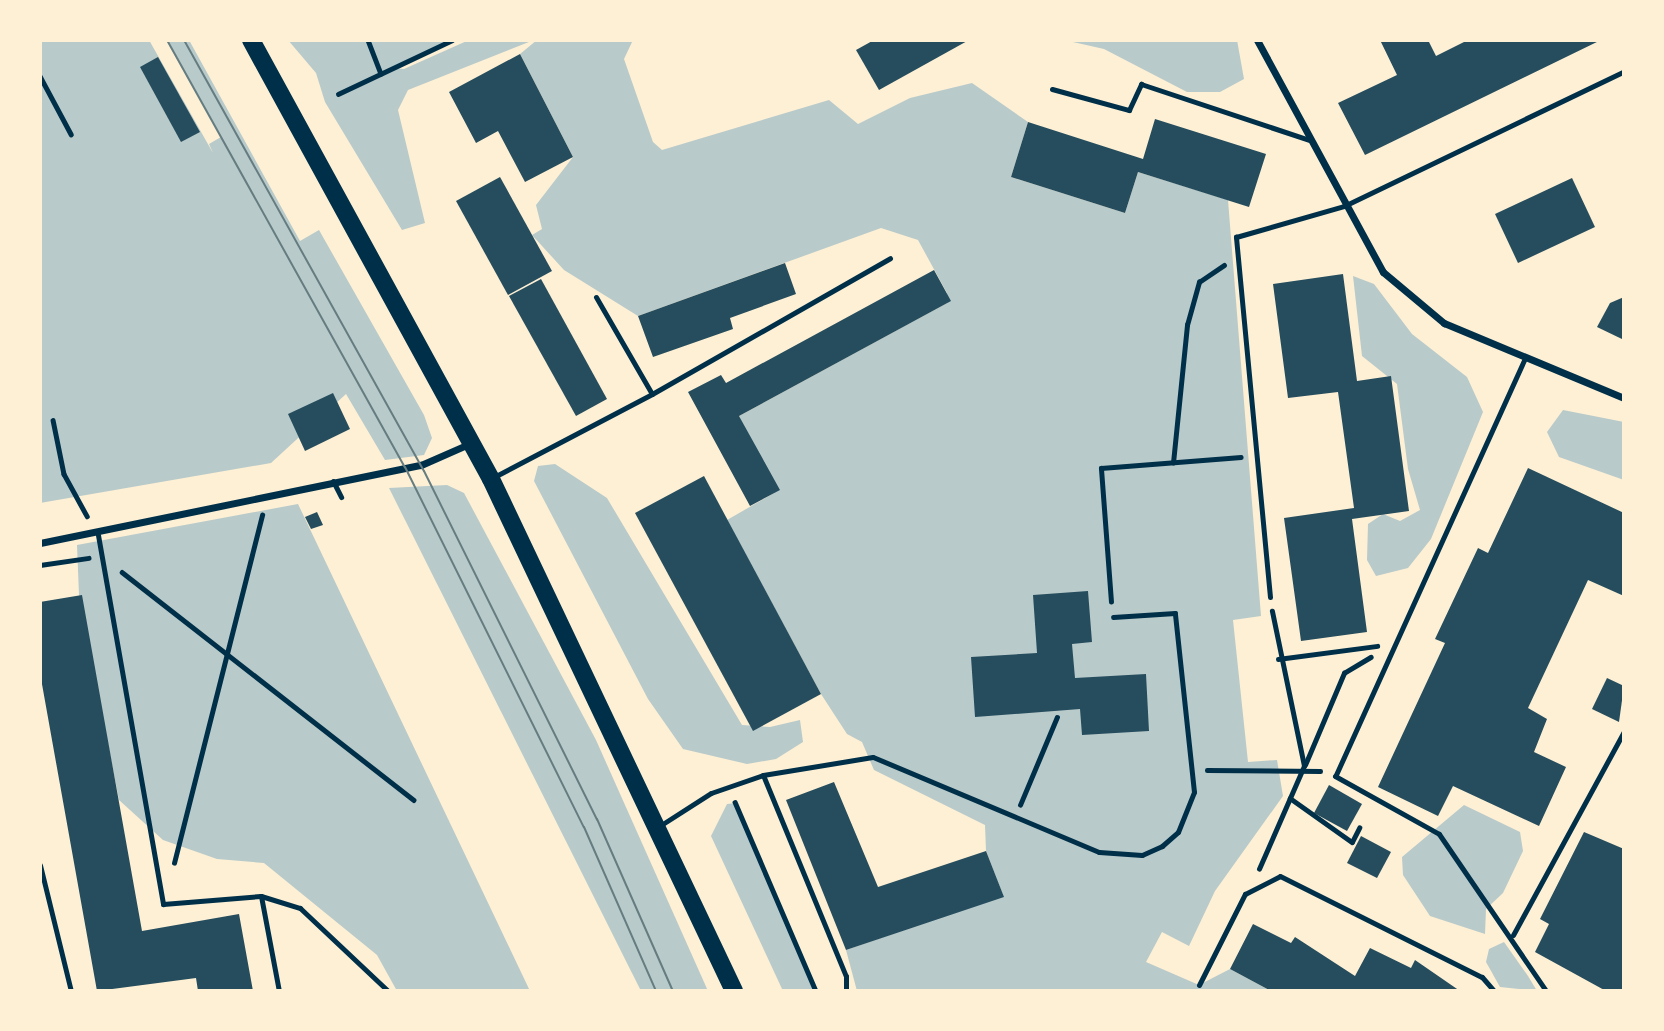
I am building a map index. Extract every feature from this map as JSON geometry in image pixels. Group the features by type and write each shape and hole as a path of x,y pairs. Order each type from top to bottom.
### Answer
{"main road":[{"path":"251,40 491,479 661,825 734,991"}],"street":[{"path":"1257,40 1344,206 1383,272 1444,323 1624,398"},
{"path":"40,544 97,535 268,493 421,465 472,443"}],"lane":[{"path":"1270,597 1236,237 1344,206 1624,71"},
{"path":"1052,89 1129,110 1141,84 1309,140"},
{"path":"491,479 652,394 890,258"},
{"path":"596,297 652,394"},
{"path":"1525,358 1392,644 1335,776 1439,834 1513,935 1546,991"},
{"path":"333,481 341,497"},
{"path":"97,535 163,904 261,896 300,908 388,991"},
{"path":"661,825 712,793 763,775 873,757 1099,852 1142,855 1178,832 1191,803 1192,771 1175,612 1113,617"},
{"path":"1513,935 1624,731"},
{"path":"763,775 846,976 846,991"},
{"path":"40,865 71,991"},
{"path":"1199,985 1245,894 1267,878 1293,878 1482,977 1494,991"},
{"path":"261,896 279,991"}],"path":[{"path":"368,40 381,74"},
{"path":"338,94 452,40"},
{"path":"40,76 71,134"},
{"path":"1173,463 1175,390 1199,282 1231,261"},
{"path":"53,420 64,474 97,535"},
{"path":"1113,617 1101,468 1246,457"},
{"path":"163,904 268,493"},
{"path":"40,565 100,556 414,800"},
{"path":"1270,597 1278,659 1304,766"},
{"path":"1278,659 1392,644"},
{"path":"1245,894 1344,673 1392,644"},
{"path":"1016,815 1057,717"},
{"path":"1192,771 1304,766"},
{"path":"712,793 737,803 816,991"},
{"path":"1290,798 1352,842 1359,828"}],"shaded area":[{"path":"40,40 149,40 213,153 209,144 221,137 166,40 189,40 300,241 319,230 424,415 432,438 424,455 385,460 346,394 271,463 40,503"},
{"path":"288,40 452,40 394,68 404,69 469,40 534,40 408,90 398,110 425,223 402,230 325,102 316,73"},
{"path":"537,40 633,40 624,59 653,142 662,150 829,100 858,124 910,98 972,83 1028,122 1011,177 1125,213 1138,172 1228,200 1261,616 1233,620 1248,762 1277,760 1283,796 1215,891 1189,946 1162,932 1146,962 1199,985 1230,969 1271,991 857,991 846,950 1003,895 986,851 985,825 874,770 862,742 847,734 821,694 727,520 774,493 739,416 947,303 947,293 918,240 881,228 638,316 564,270 532,235 542,229 536,205 573,157 520,54"},
{"path":"1064,40 1237,40 1244,79 1220,92 1187,92 1104,49"},
{"path":"1353,276 1374,284 1412,334 1467,377 1483,412 1431,539 1408,568 1376,576 1367,560 1368,524 1383,514 1400,521 1420,510 1408,469 1397,384 1362,356"},
{"path":"1563,410 1624,422 1624,480 1559,457 1547,432"},
{"path":"555,464 607,498 742,725 770,727 800,720 803,742 776,759 747,764 683,749 648,699 534,481 538,466"},
{"path":"447,485 464,493 596,740 708,991 641,991 389,488"},
{"path":"298,504 530,991 397,991 377,955 264,863 217,859 163,840 119,800 79,595 77,545"},
{"path":"737,803 818,991 783,991 711,836 727,804"},
{"path":"1464,805 1520,832 1523,851 1503,893 1486,909 1485,934 1430,916 1403,875 1402,857"},
{"path":"1504,942 1537,991 1500,987 1486,962 1489,949"}],"building":[{"path":"874,40 969,40 879,90 856,50"},
{"path":"1380,40 1428,40 1436,56 1468,40 1601,40 1365,155 1338,103 1397,75"},
{"path":"520,54 573,157 525,182 498,131 476,143 449,92"},
{"path":"158,57 200,132 181,142 140,67"},
{"path":"1155,119 1266,154 1249,207 1138,172 1125,213 1011,177 1028,122 1143,159"},
{"path":"500,177 552,271 508,295 456,201"},
{"path":"1572,178 1595,227 1518,263 1495,214"},
{"path":"785,263 796,294 730,318 733,329 653,357 638,316"},
{"path":"934,270 951,301 739,416 780,490 750,506 688,392 721,375 726,383"},
{"path":"1343,274 1357,381 1391,376 1409,511 1352,519 1367,632 1301,641 1284,518 1354,508 1338,392 1288,398 1273,284"},
{"path":"541,279 607,399 576,416 509,296"},
{"path":"1624,297 1624,340 1597,327 1610,303"},
{"path":"333,393 350,429 305,451 288,414"},
{"path":"1528,468 1624,513 1624,596 1588,580 1528,708 1547,719 1534,752 1566,767 1539,826 1453,786 1438,816 1378,787 1445,643 1435,639 1478,548 1488,553"},
{"path":"704,476 821,694 753,731 635,513"},
{"path":"317,512 323,525 311,529 305,517"},
{"path":"1088,591 1092,642 1072,644 1075,678 1146,674 1149,731 1082,735 1080,709 975,717 971,657 1037,653 1033,595"},
{"path":"82,595 142,931 239,914 253,991 198,991 196,978 97,991 40,673 40,602"},
{"path":"1607,678 1624,686 1619,722 1592,709"},
{"path":"834,782 878,887 986,851 1004,897 846,950 786,800"},
{"path":"1329,785 1362,804 1347,831 1314,813"},
{"path":"1584,832 1624,849 1624,991 1606,991 1535,952 1549,924 1540,919"},
{"path":"1361,836 1391,852 1377,878 1347,863"},
{"path":"1253,924 1291,943 1295,937 1355,976 1370,948 1411,968 1415,960 1460,991 1271,991 1230,969"}],"tram line":[{"path":"167,40 405,467 584,827 656,991"},
{"path":"184,40 424,471 597,819 673,991"}]}
